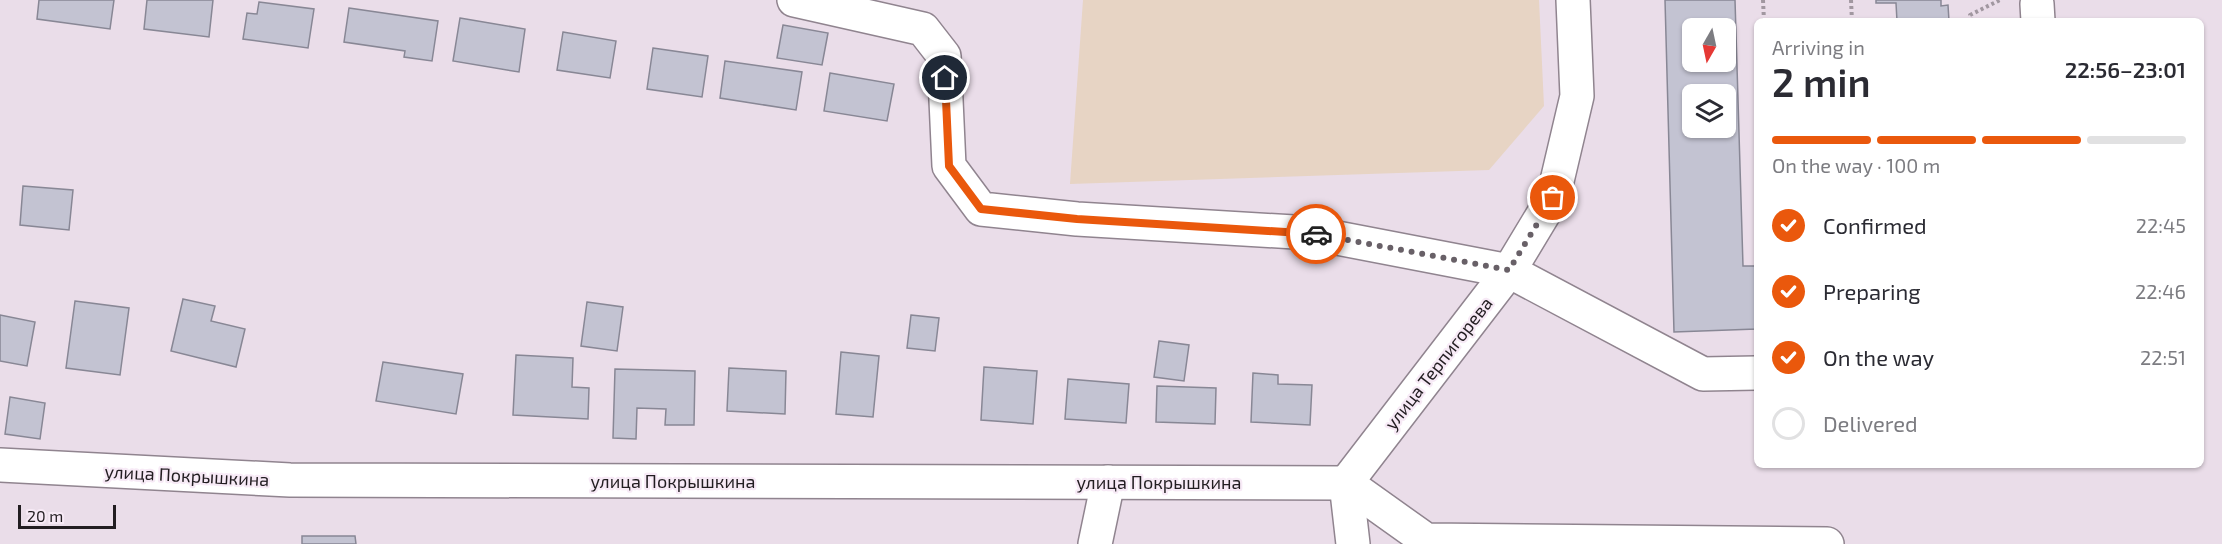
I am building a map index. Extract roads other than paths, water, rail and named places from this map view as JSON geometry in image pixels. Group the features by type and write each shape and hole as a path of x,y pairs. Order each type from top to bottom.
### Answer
{"street":[{"path":"794,0 924,29 944,57 949,166 981,209 1077,219 1311,233 1509,270 1703,374 1754,374"},
{"name":"улица Терпигорева","path":"1346,483 1509,270 1553,198 1577,96 1573,0"},
{"name":"улица Покрышкина","path":"0,465 290,480 1346,483"},
{"path":"1095,544 1108,482"},
{"path":"1346,483 1353,544"},
{"path":"1346,483 1426,540 1827,544"}]}
